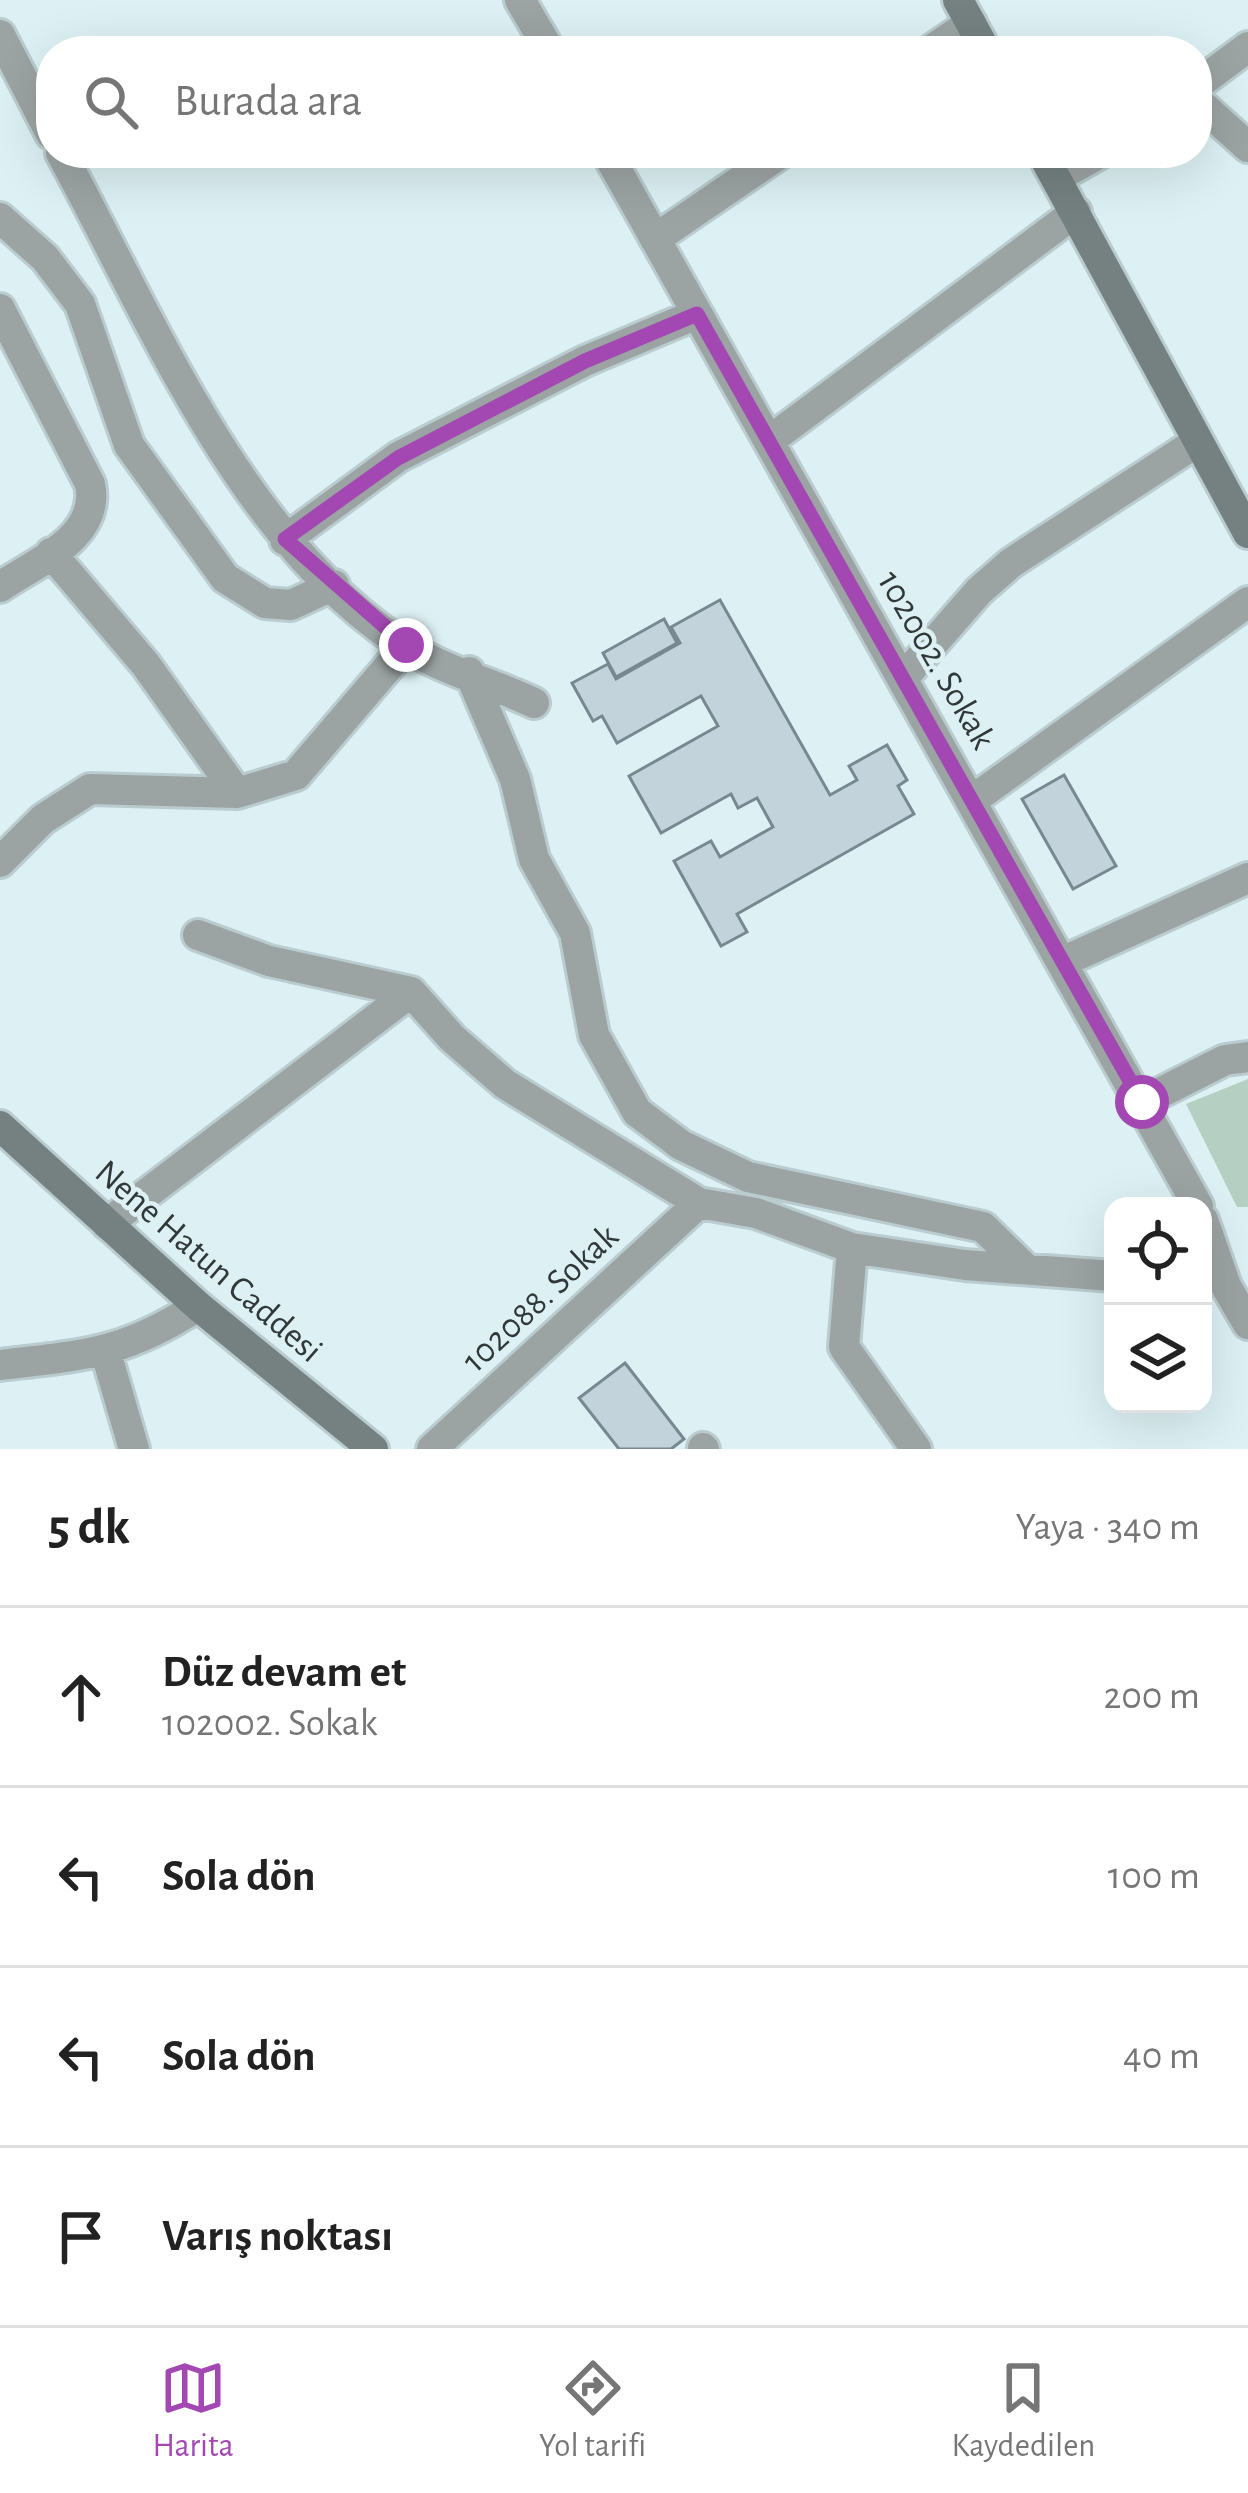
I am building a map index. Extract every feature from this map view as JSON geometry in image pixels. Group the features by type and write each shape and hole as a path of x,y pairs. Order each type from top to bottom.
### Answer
{"street":[{"path":"520,0 541,36"},
{"path":"943,36 964,12"},
{"path":"0,35 36,105"},
{"path":"1212,74 1248,47"},
{"path":"1212,115 1248,147"},
{"path":"70,168 228,462 285,539 406,645 534,703"},
{"name":"102002. Sokak","path":"615,168 974,799 1193,1197"},
{"path":"655,239 759,168"},
{"path":"1051,168 1248,533"},
{"path":"769,442 1076,212"},
{"path":"0,218 45,258 80,304 129,445 225,578 265,603 291,605 334,585"},
{"path":"0,309 90,484 94,506 85,528 0,587"},
{"path":"285,539 398,458 585,361 697,314"},
{"path":"904,677 979,590 1011,563 1197,442"},
{"path":"51,553 146,665 237,793"},
{"path":"974,799 1248,602"},
{"path":"0,862 43,819 90,789 237,793 296,775 406,645"},
{"path":"469,672 515,779 533,859 575,933 594,1035 637,1112 681,1145 748,1177 982,1227 1026,1269"},
{"path":"1062,962 1248,878"},
{"path":"198,934 269,961 412,992 452,1038 505,1084 699,1203 756,1213 852,1248 1104,1275"},
{"path":"107,1224 412,992"},
{"path":"1142,1102 1225,1060 1248,1057"},
{"name":"Nene Hatun Caddesi","path":"0,1126 197,1306 373,1449"},
{"name":"102088. Sokak","path":"432,1449 699,1203"},
{"path":"852,1248 844,1347 916,1449"},
{"path":"1215,1285 1248,1324"},
{"path":"0,1365 106,1353 148,1338 197,1306"},
{"path":"106,1353 134,1449"}],"green space":[{"path":"1248,1079 1248,1207 1237,1207 1186,1104"}],"building":[{"path":"720,600 830,795 857,780 849,766 887,745 907,780 898,786 914,814 737,914 747,932 721,946 674,861 711,841 720,857 773,827 757,798 738,808 731,794 661,833 629,776 718,726 701,696 617,743 602,716 593,721 572,683 608,664 616,679 680,643 671,627"},
{"path":"664,619 677,643 616,677 603,653"},
{"path":"1064,775 1116,866 1073,889 1022,799"},
{"path":"625,1363 684,1439 671,1449 619,1449 579,1398"}],"route":[{"path":"406,645 285,539 398,458 585,361 697,314 1142,1102"}]}
